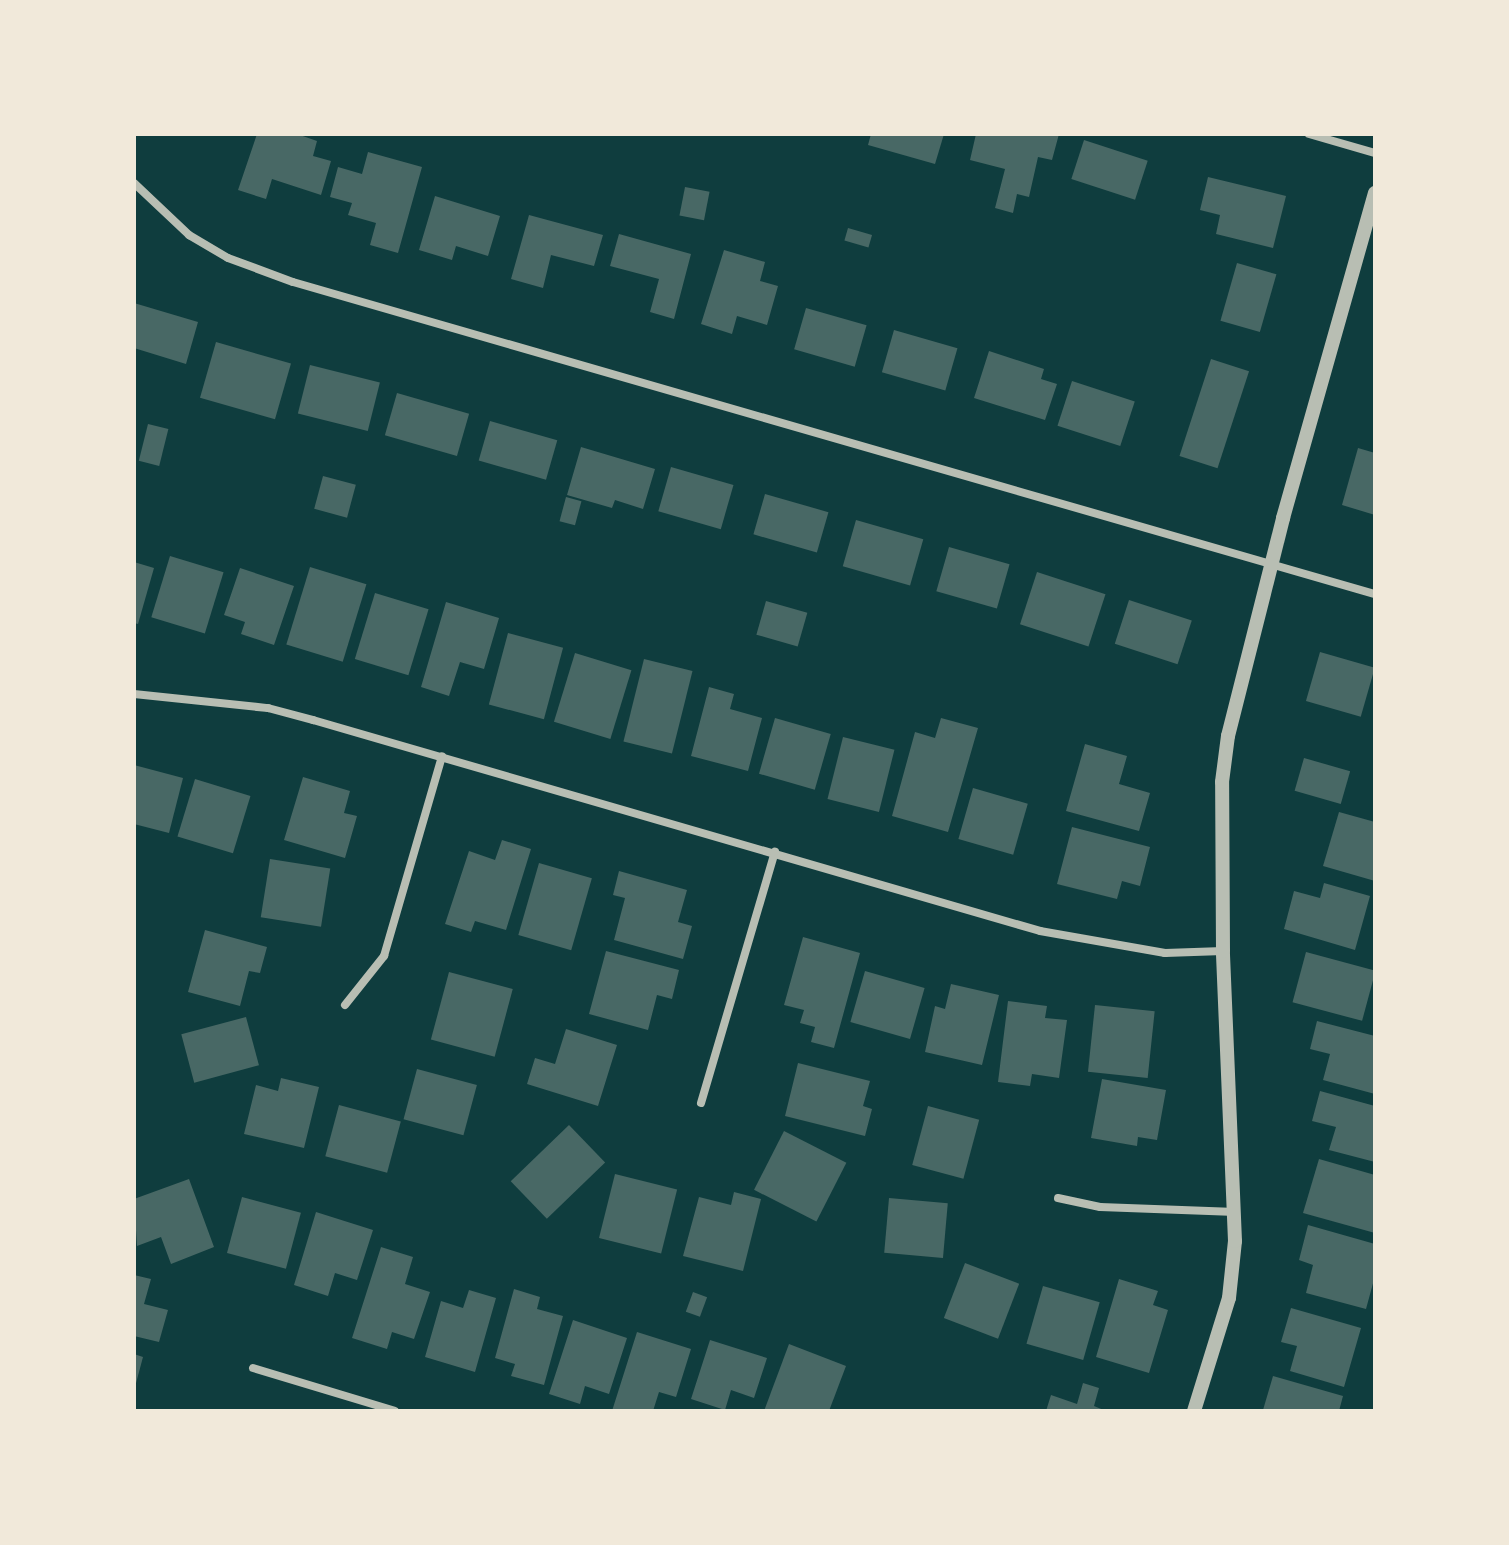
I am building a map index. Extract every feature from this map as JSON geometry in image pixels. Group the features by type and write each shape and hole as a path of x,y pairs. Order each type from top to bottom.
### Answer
{"street":[{"path":"1309,134 1375,153"},
{"path":"134,183 189,235 228,258 293,282 1375,594"},
{"path":"1194,1411 1229,1298 1236,1212 1223,951 1222,782 1234,701 1375,193"},
{"path":"134,694 268,708 1085,942 1165,953 1223,951"},
{"path":"345,1005 384,956 442,756"},
{"path":"701,1103 775,852"},
{"path":"1058,1198 1100,1207 1236,1212"},
{"path":"253,1368 395,1411"}],"building":[{"path":"257,134 297,134 317,141 313,156 331,161 321,195 272,179 266,199 238,190"},
{"path":"871,134 944,134 935,164 868,145"},
{"path":"976,134 1059,134 1052,160 1038,157 1029,197 1017,194 1013,213 995,208 1005,169 970,160"},
{"path":"1084,140 1148,161 1135,200 1071,179"},
{"path":"368,152 422,167 398,253 370,245 376,223 348,215 352,203 330,197 338,167 362,174"},
{"path":"1208,177 1286,196 1273,248 1216,234 1220,215 1200,210"},
{"path":"685,187 710,192 704,220 679,215"},
{"path":"435,196 500,216 488,256 456,246 452,260 419,250"},
{"path":"529,215 603,235 594,266 551,255 543,288 511,279"},
{"path":"848,228 872,235 868,247 844,240"},
{"path":"619,234 691,254 674,319 650,312 659,279 610,266"},
{"path":"724,250 765,262 760,281 778,286 767,325 737,316 732,334 701,324"},
{"path":"1237,263 1276,274 1260,332 1220,321"},
{"path":"134,303 198,322 186,364 134,348"},
{"path":"806,308 867,325 855,367 794,349"},
{"path":"894,330 957,348 945,390 882,372"},
{"path":"216,342 291,363 275,419 200,398"},
{"path":"989,351 1044,369 1041,379 1057,384 1045,420 974,398"},
{"path":"1211,359 1249,371 1218,468 1179,456"},
{"path":"310,365 380,382 368,431 298,414"},
{"path":"1072,381 1135,401 1120,446 1057,426"},
{"path":"397,393 469,414 457,456 385,435"},
{"path":"490,421 557,440 546,480 479,460"},
{"path":"148,424 168,429 159,466 139,461"},
{"path":"581,447 655,469 643,509 615,500 612,508 567,495"},
{"path":"1358,448 1375,453 1375,515 1342,505"},
{"path":"671,467 733,485 721,529 658,511"},
{"path":"323,476 356,485 347,518 314,509"},
{"path":"765,494 828,512 817,553 753,534"},
{"path":"566,497 581,501 575,525 560,521"},
{"path":"856,520 923,539 910,585 843,566"},
{"path":"949,547 1010,564 997,609 936,591"},
{"path":"170,556 224,572 205,634 151,617"},
{"path":"134,562 154,568 138,624 134,623"},
{"path":"310,567 366,584 343,662 286,644"},
{"path":"240,568 294,586 274,645 241,634 245,622 224,615"},
{"path":"1037,572 1105,594 1088,647 1020,624"},
{"path":"375,593 429,609 408,675 355,659"},
{"path":"1129,600 1192,620 1178,664 1115,644"},
{"path":"766,601 807,613 798,646 756,635"},
{"path":"446,602 499,618 484,669 460,662 449,696 421,687"},
{"path":"508,633 563,648 544,719 489,704"},
{"path":"1320,652 1375,668 1361,717 1306,701"},
{"path":"575,653 631,670 610,739 554,722"},
{"path":"644,659 693,671 672,754 623,741"},
{"path":"709,687 734,694 730,709 762,718 748,771 691,756"},
{"path":"775,718 831,734 815,790 759,774"},
{"path":"941,718 978,728 948,832 892,816 915,732 935,738"},
{"path":"843,737 894,750 879,812 828,799"},
{"path":"1085,744 1127,756 1119,784 1150,793 1139,831 1066,811"},
{"path":"1304,758 1350,771 1341,804 1295,791"},
{"path":"134,765 183,778 169,833 134,824"},
{"path":"303,777 350,791 344,813 357,816 345,858 284,840"},
{"path":"195,779 250,796 233,853 177,836"},
{"path":"973,788 1028,804 1013,855 958,839"},
{"path":"1339,812 1375,822 1375,881 1323,866"},
{"path":"1072,827 1150,847 1140,886 1122,881 1117,899 1057,884"},
{"path":"502,840 531,849 506,930 475,921 471,932 445,924 469,851 495,860"},
{"path":"270,859 330,869 321,927 261,917"},
{"path":"539,863 592,878 571,950 518,935"},
{"path":"619,871 687,890 678,922 692,926 683,959 614,940 625,898 613,895"},
{"path":"1324,883 1370,896 1355,950 1284,929 1294,891 1320,898"},
{"path":"205,930 267,947 260,973 249,971 240,1006 188,992"},
{"path":"803,937 860,953 834,1048 811,1042 815,1027 800,1023 804,1010 784,1005"},
{"path":"606,951 679,970 672,999 657,995 648,1030 589,1014"},
{"path":"1306,952 1375,970 1362,1021 1293,1002"},
{"path":"865,971 925,988 910,1039 850,1022"},
{"path":"449,972 513,989 495,1057 431,1040"},
{"path":"951,984 999,995 982,1065 925,1052 935,1006 945,1009"},
{"path":"1008,1001 1047,1006 1045,1018 1067,1020 1059,1078 1032,1074 1030,1086 998,1082"},
{"path":"1095,1005 1155,1011 1148,1078 1088,1072"},
{"path":"246,1017 259,1065 194,1083 181,1034"},
{"path":"1317,1021 1375,1036 1375,1094 1323,1080 1330,1054 1310,1049"},
{"path":"566,1029 617,1045 598,1106 527,1084 535,1058 555,1064"},
{"path":"798,1063 870,1081 863,1106 872,1109 865,1136 785,1116"},
{"path":"417,1069 477,1085 463,1135 404,1119"},
{"path":"281,1078 319,1087 304,1148 244,1134 256,1085 278,1091"},
{"path":"1102,1079 1166,1090 1157,1140 1138,1137 1137,1146 1091,1138"},
{"path":"1320,1091 1375,1106 1375,1162 1329,1150 1336,1127 1312,1121"},
{"path":"339,1105 401,1122 387,1173 325,1156"},
{"path":"928,1106 979,1120 963,1179 912,1165"},
{"path":"569,1125 605,1162 547,1219 511,1181"},
{"path":"784,1131 846,1163 816,1222 754,1190"},
{"path":"1319,1159 1375,1175 1375,1233 1303,1213"},
{"path":"615,1174 677,1189 661,1254 599,1238"},
{"path":"189,1179 214,1247 171,1264 161,1237 137,1246 134,1199"},
{"path":"734,1192 761,1199 743,1271 683,1256 699,1197 731,1205"},
{"path":"242,1197 301,1213 286,1269 227,1253"},
{"path":"889,1198 948,1203 943,1258 884,1253"},
{"path":"316,1212 373,1230 357,1280 335,1273 328,1296 294,1285"},
{"path":"1308,1225 1375,1244 1375,1276 1366,1309 1306,1293 1313,1265 1299,1260"},
{"path":"381,1247 413,1257 405,1284 430,1292 414,1339 392,1332 387,1349 352,1338"},
{"path":"965,1263 1019,1284 998,1339 944,1318"},
{"path":"134,1275 151,1279 144,1304 168,1310 159,1342 134,1336"},
{"path":"1119,1279 1158,1291 1153,1305 1168,1310 1149,1373 1096,1357"},
{"path":"1043,1286 1100,1302 1083,1360 1026,1344"},
{"path":"514,1289 540,1297 537,1309 563,1316 544,1385 511,1376 515,1364 495,1358"},
{"path":"469,1290 496,1298 475,1372 425,1357 441,1301 463,1308"},
{"path":"693,1292 707,1297 700,1317 686,1312"},
{"path":"1291,1308 1361,1328 1344,1387 1290,1371 1297,1346 1281,1342"},
{"path":"573,1320 627,1338 609,1394 585,1386 580,1404 549,1394"},
{"path":"637,1332 691,1349 676,1397 659,1392 653,1411 612,1411"},
{"path":"710,1340 767,1358 754,1398 731,1390 725,1410 691,1399"},
{"path":"789,1344 846,1366 829,1411 764,1411"},
{"path":"134,1354 143,1357 135,1387 134,1387"},
{"path":"1273,1376 1343,1396 1339,1411 1263,1410"},
{"path":"1083,1383 1099,1388 1094,1406 1106,1411 1046,1411 1051,1395 1077,1404"}]}
